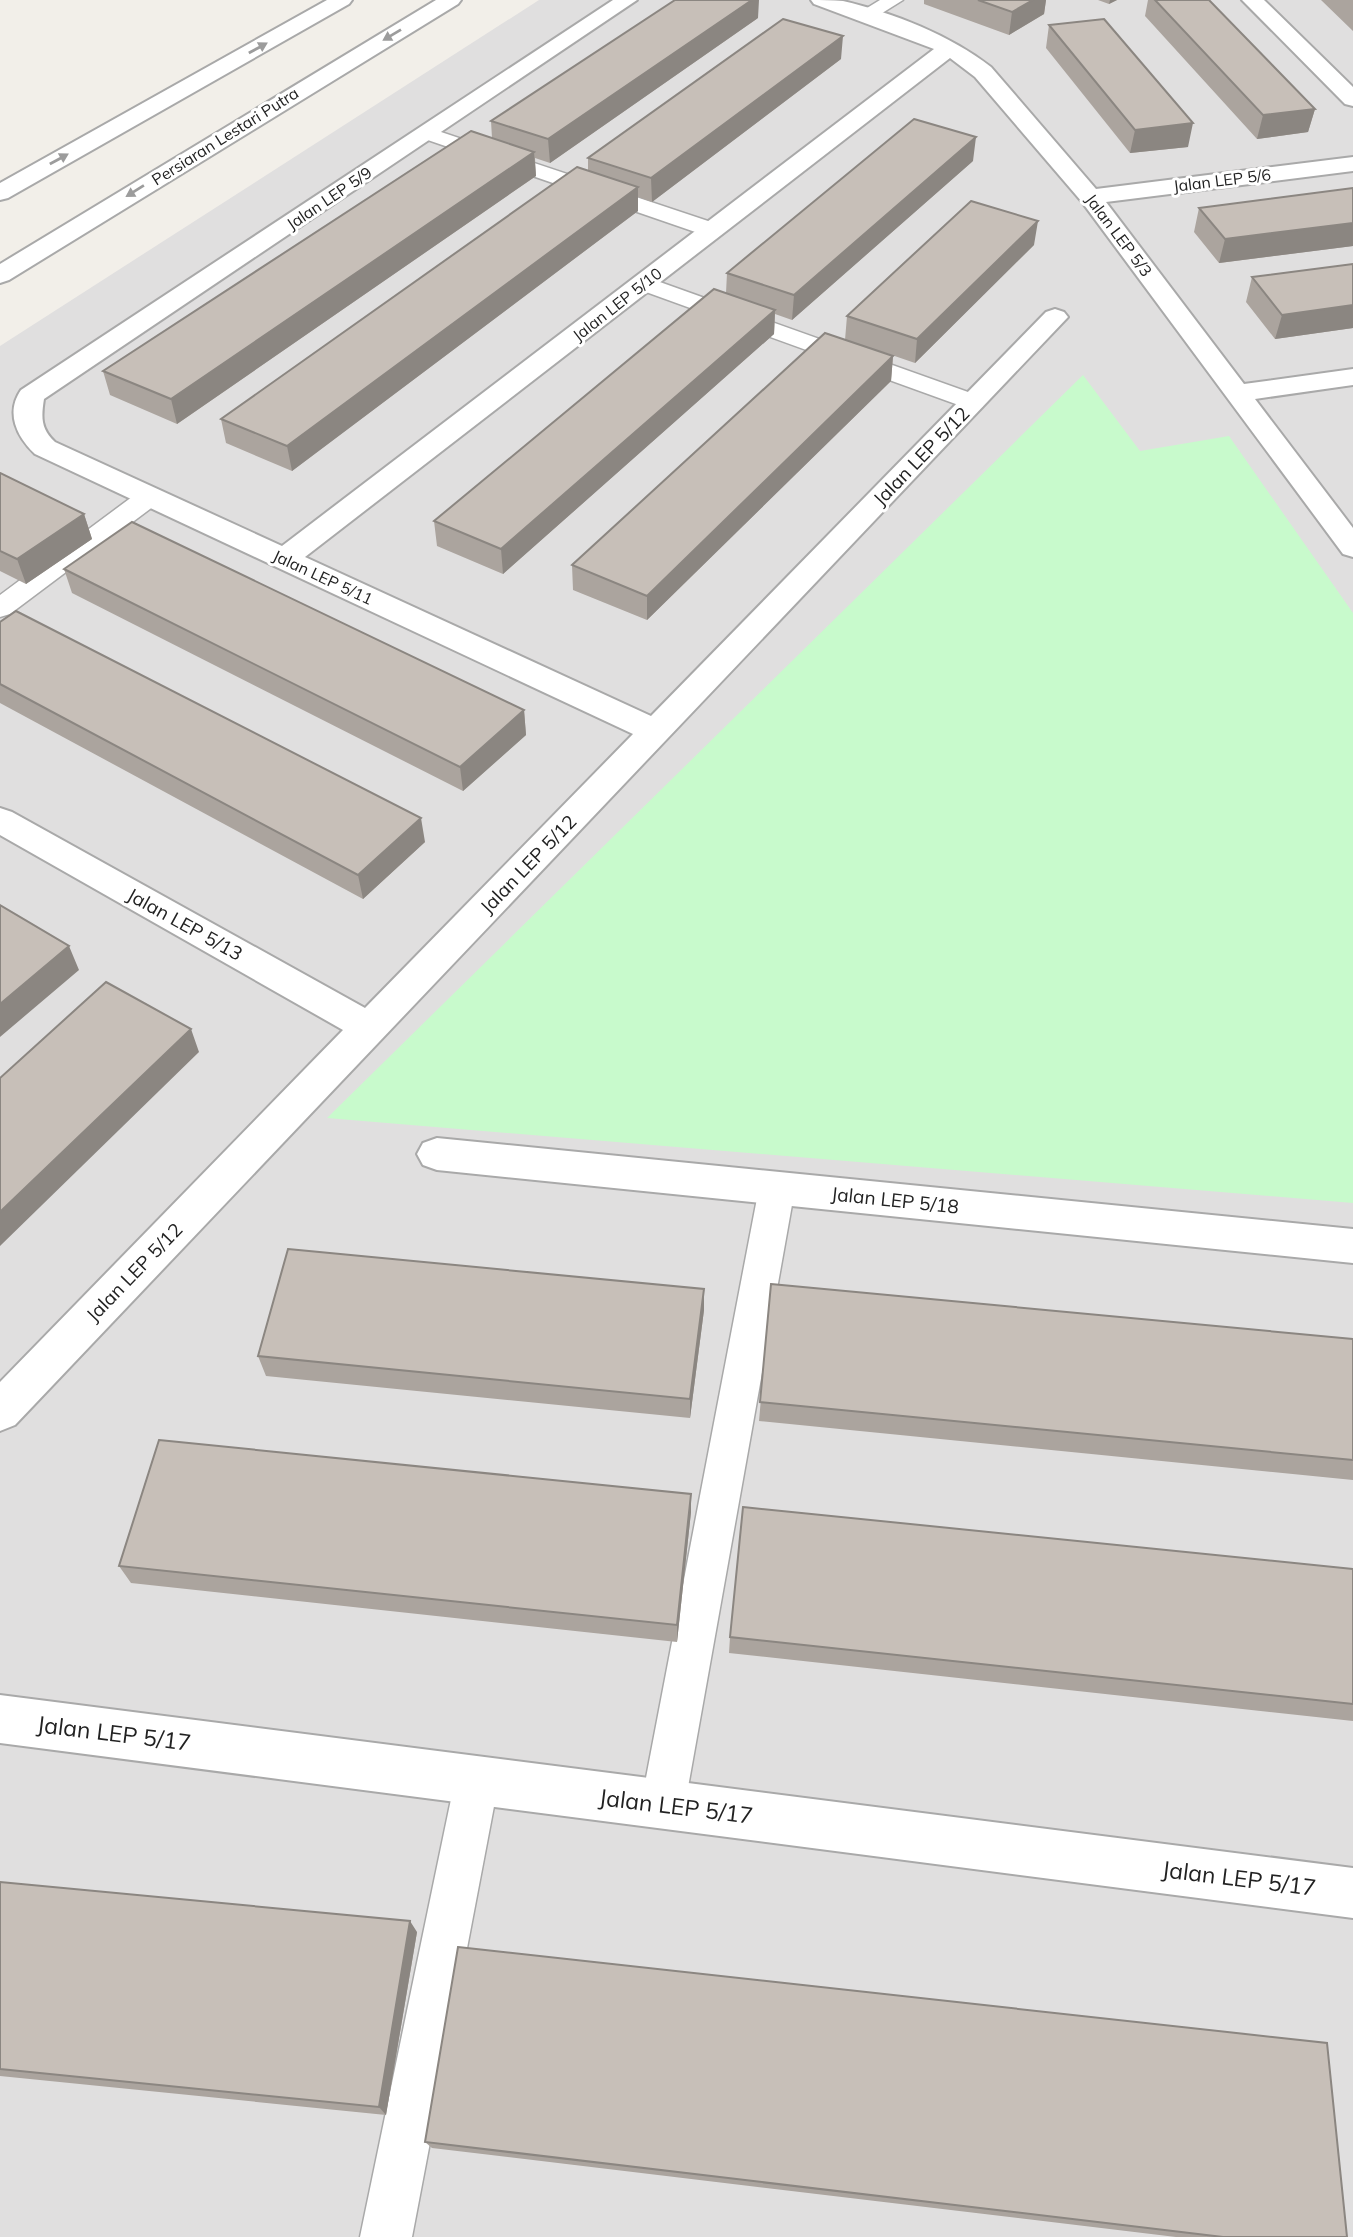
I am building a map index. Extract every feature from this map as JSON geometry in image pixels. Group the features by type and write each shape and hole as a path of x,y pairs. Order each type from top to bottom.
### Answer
{"street":[{"path":"0,193 342,0"},
{"name":"Persiaran Lestari Putra","path":"0,275 451,0"},
{"name":"Jalan LEP 5/9","path":"31,396 627,0"},
{"name":"Jalan LEP 5/3","path":"821,0 949,48 983,72 1090,197 1353,548"},
{"path":"1252,0 1353,99"},
{"name":"Jalan LEP 5/10","path":"284,559 949,48"},
{"name":"Jalan LEP 5/6","path":"1090,197 1353,164"},
{"name":"Jalan LEP 5/12","path":"0,1411 1055,317"},
{"path":"1239,393 1353,377"},
{"name":"Jalan LEP 5/11","path":"31,396 26,424 32,436 45,448 656,731"},
{"name":"Jalan LEP 5/13","path":"0,820 370,1028"},
{"name":"Jalan LEP 5/18","path":"437,1154 1353,1246"},
{"name":"Jalan LEP 5/17","path":"0,1719 1353,1893"}],"lane":[{"path":"864,16 894,0"},
{"path":"426,134 712,230"},
{"path":"643,284 973,402"},
{"path":"0,608 149,496"},
{"path":"663,1804 777,1188"},
{"path":"386,2237 477,1780"}],"shaded area":[{"path":"539,0 1353,0 1353,2237 0,2237 0,346"}],"green space":[{"path":"1083,375 1140,451 1229,436 1353,613 1353,1203 327,1118"}],"building":[{"path":"675,0 752,0 548,139 491,121"},
{"path":"978,0 1033,0 1012,12"},
{"path":"1155,0 1209,0 1315,109 1263,115"},
{"path":"783,19 843,36 651,178 588,158"},
{"path":"1104,19 1193,123 1135,130 1049,25"},
{"path":"914,119 976,137 794,295 727,273"},
{"path":"471,131 534,152 171,399 103,371"},
{"path":"577,167 638,187 287,446 221,419"},
{"path":"1353,188 1353,223 1225,239 1199,208"},
{"path":"971,201 1038,221 917,339 847,316"},
{"path":"1353,264 1353,305 1282,315 1252,277"},
{"path":"714,289 775,310 501,549 434,521"},
{"path":"825,333 893,356 647,596 572,565"},
{"path":"0,473 84,514 17,559 0,551"},
{"path":"132,522 524,710 460,767 64,569"},
{"path":"16,611 421,818 358,875 0,684 0,622"},
{"path":"0,905 69,946 0,1004"},
{"path":"106,982 191,1029 0,1212 0,1078"},
{"path":"288,1249 704,1289 690,1399 258,1356"},
{"path":"771,1284 1353,1339 1353,1460 760,1402"},
{"path":"159,1440 691,1494 677,1625 119,1566"},
{"path":"743,1507 1353,1569 1353,1704 730,1637"},
{"path":"0,1882 410,1921 379,2107 0,2069"},
{"path":"458,1947 1327,2043 1347,2237 1223,2237 425,2142"}]}
